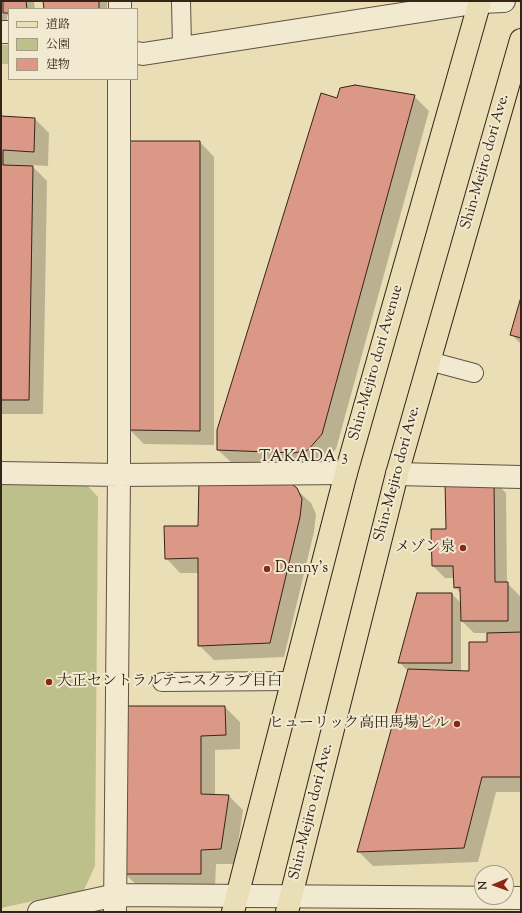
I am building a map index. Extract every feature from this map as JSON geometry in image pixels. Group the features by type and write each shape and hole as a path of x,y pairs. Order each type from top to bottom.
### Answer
{"main road":[{"name":"Shin-Mejiro dori Avenue","path":"235,904 346,473 480,2"},
{"name":"Shin-Mejiro dori Ave.","path":"289,904 397,474 521,40"}],"street":[{"path":"138,53 480,2 504,1"},
{"path":"116,904 120,475 119,80"},
{"path":"1,473 120,475 346,473"},
{"path":"397,474 521,477"},
{"path":"39,912 116,904 289,904 521,898"}],"lane":[{"path":"181,1 182,47"},
{"path":"429,361 474,373"},
{"path":"162,682 292,681"}],"green space":[{"path":"1,45 8,45 8,64 1,64"},
{"name":"大正セントラルテニスクラブ目白","path":"1,484 87,485 98,497 95,866 84,890 1,908"}],"building":[{"path":"3,1 26,1 27,8 8,8 8,13 3,13"},
{"path":"43,1 99,1 99,8 44,8"},
{"path":"355,85 415,95 322,434 308,450 294,453 217,450 217,430 321,93 337,98 340,88"},
{"path":"1,116 35,118 34,152 3,150 3,165 33,166 29,400 1,400"},
{"path":"129,141 200,141 200,431 129,430"},
{"path":"521,297 521,338 510,335"},
{"name":"メゾン泉","path":"445,480 494,480 495,582 508,582 508,621 461,621 460,587 454,588 453,566 432,566 431,529 446,529"},
{"path":"199,481 290,483 297,488 302,499 300,517 270,643 198,646 198,558 165,559 164,526 198,526"},
{"path":"417,593 452,593 452,663 398,663"},
{"name":"ヒューリック高田馬場ビル","path":"521,632 521,777 482,777 464,848 357,852 408,669 469,671 469,642 487,642 487,633"},
{"path":"124,706 225,706 226,735 201,736 201,794 229,795 221,849 201,850 201,874 124,874"}],"place":[{"name":"メゾン泉","path":"463,548"},
{"name":"Denny's","path":"267,569"},
{"name":"大正セントラルテニスクラブ目白","path":"49,682"},
{"name":"ヒューリック高田馬場ビル","path":"457,724"}],"district":[{"name":"TAKADA 3","path":"304,458"}]}
